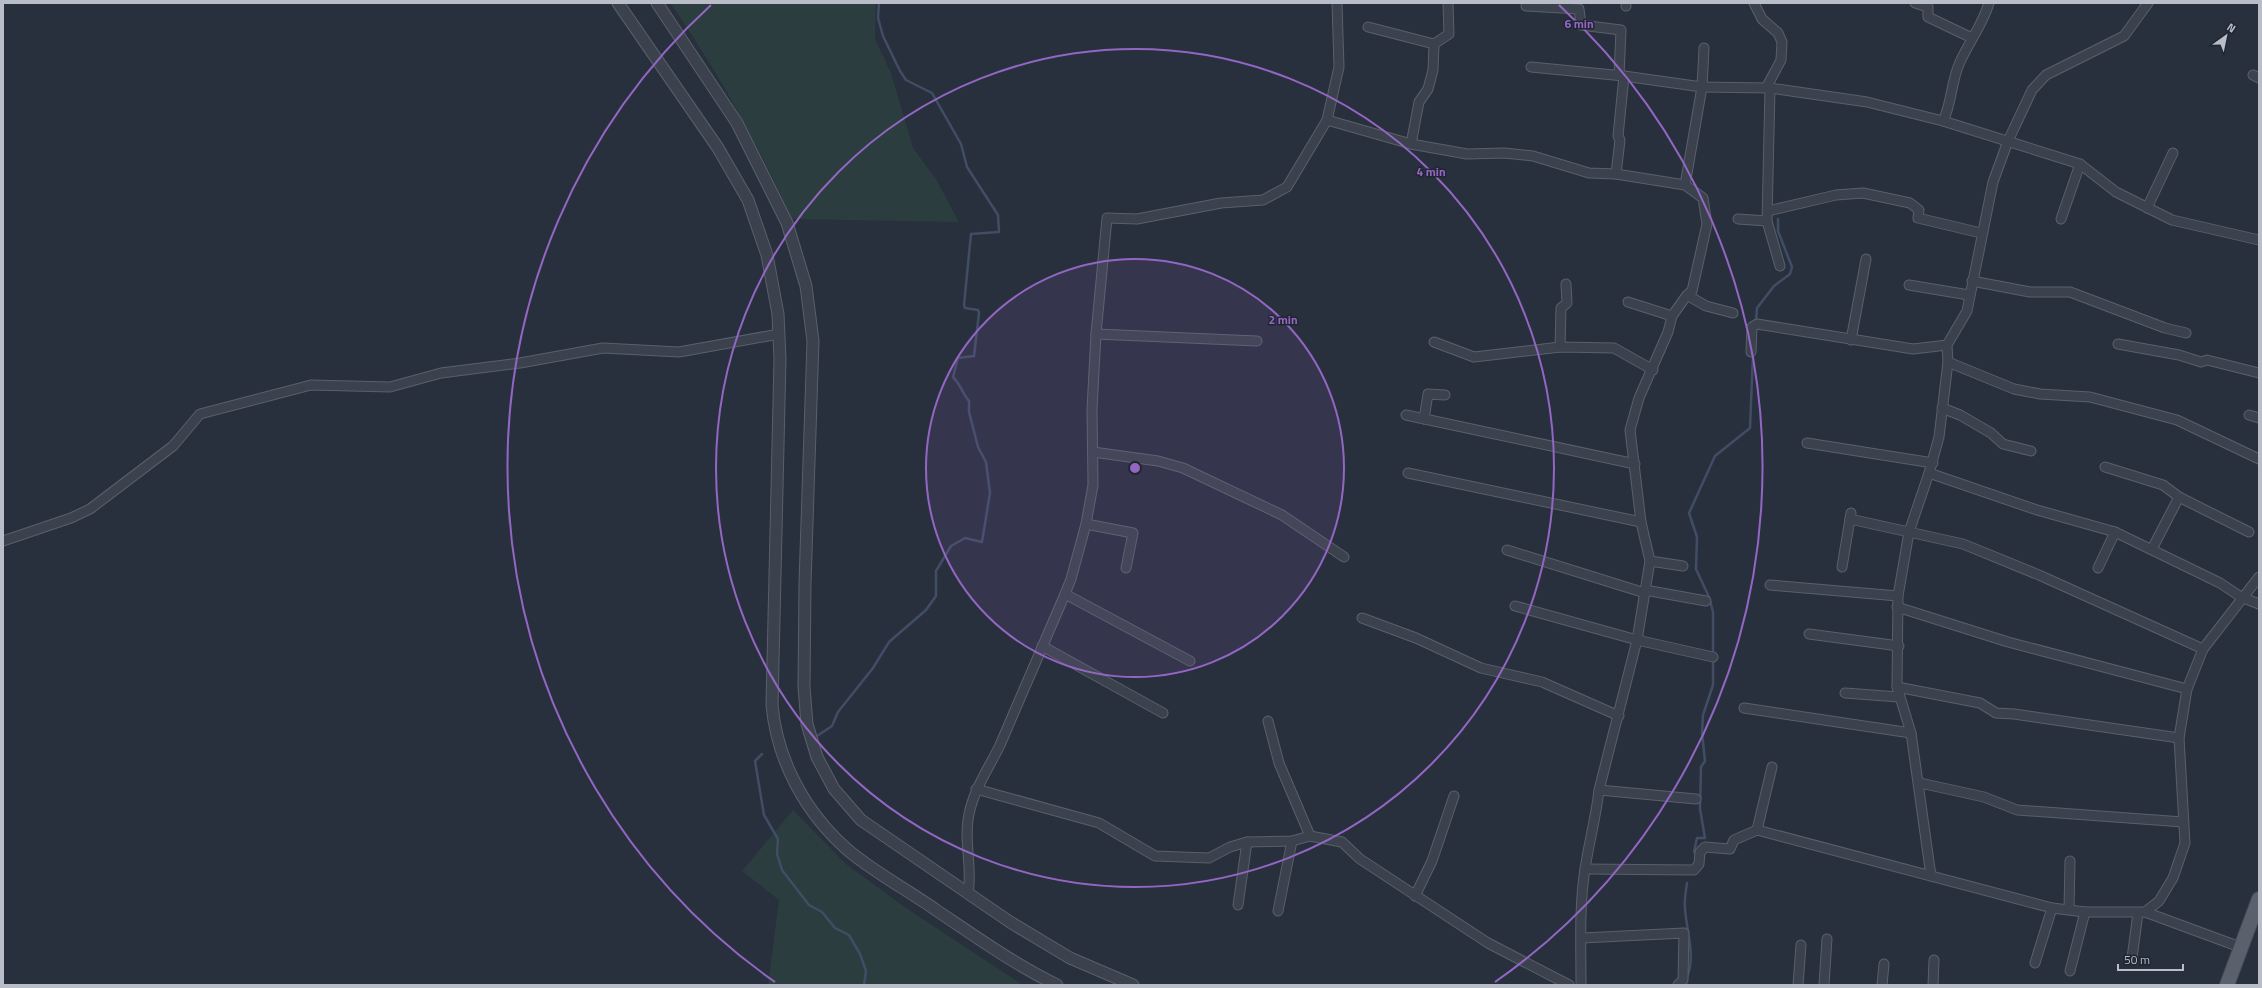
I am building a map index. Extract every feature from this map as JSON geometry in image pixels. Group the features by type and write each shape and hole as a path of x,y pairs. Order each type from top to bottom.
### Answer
{"main road":[{"path":"2227,985 2259,899"}],"street":[{"path":"618,3 718,148 748,200 767,255 778,314 779,334 772,705 774,730 783,758 796,786 822,825 849,851 1023,968 1057,985"},
{"path":"657,3 737,123 787,224 806,286 813,341 805,583 804,686 808,724 817,757 834,789 861,820 968,893 1070,958 1133,985"},
{"path":"968,893 970,883 966,835 969,814 976,789 999,746 1072,579 1086,524 1093,485 1092,409 1096,334 1107,218 1137,219 1208,206 1263,200 1287,187 1327,120 1339,67 1337,3"},
{"path":"1368,27 1434,44 1448,34 1448,3"},
{"path":"1754,3 1762,19 1778,33 1782,42 1781,60 1768,88 1767,221 1780,266"},
{"path":"1915,3 1928,7 1928,17 1972,38"},
{"path":"1943,121 1947,113 1951,87 1955,74 1989,3"},
{"path":"1931,876 1920,783 1911,733 1897,687 1897,607 1908,532 1933,462 1939,437 1948,362 1947,345 1967,311 1981,233 1993,182 2008,141 2032,90 2046,75 2124,36 2148,3"},
{"path":"1526,6 1579,9 1580,26 1621,30 1621,75 1616,174"},
{"path":"1411,144 1420,102 1428,89 1433,70 1434,44"},
{"path":"1685,184 1702,87 1704,48"},
{"path":"1531,67 1621,75 1702,87 1768,88 1867,102 1943,121 2080,164 2116,192 2172,220 2259,240"},
{"path":"1327,120 1411,144 1467,154 1504,153 1533,156 1589,173 1616,174 1685,184 1703,198 1707,224 1692,291 1687,295 1672,316 1668,332 1653,370 1639,398 1630,430 1641,522 1650,561 1637,640 1619,716 1599,790 1585,869 1581,903 1581,985"},
{"path":"2147,208 2173,153"},
{"path":"2061,219 2080,164"},
{"path":"1768,211 1836,196 1863,193 1910,203 1919,210 1918,218 1981,233"},
{"path":"1738,219 1767,221"},
{"path":"1851,340 1866,259"},
{"path":"1972,281 2030,292 2070,292 2165,328 2186,333"},
{"path":"1560,347 1561,308 1567,303 1566,284"},
{"path":"1909,285 1970,295"},
{"path":"1687,295 1706,306 1733,313"},
{"path":"1628,302 1672,316"},
{"path":"1751,352 1752,326 1757,324 1913,349 1947,345"},
{"path":"3,542 71,518 90,509 173,446 200,414 311,385 390,387 441,373 520,363 603,348 679,352 779,334"},
{"path":"1096,334 1257,341"},
{"path":"1434,342 1470,357 1560,347 1616,349 1653,370"},
{"path":"2118,344 2179,355 2201,362 2207,360 2259,373"},
{"path":"1948,362 2014,389 2040,394 2090,397 2177,420 2259,459"},
{"path":"1424,418 1428,394 1445,395"},
{"path":"1942,408 1960,415 1992,433 2004,444 2031,451"},
{"path":"1406,415 1635,464"},
{"path":"2249,415 2259,418"},
{"path":"1807,443 1933,462"},
{"path":"1093,452 1158,461 1183,468 1282,515 1344,556"},
{"path":"2105,467 2163,486 2179,497 2249,532"},
{"path":"1408,473 1641,522"},
{"path":"1929,474 2037,510 2115,532 2220,583 2241,597 2259,604"},
{"path":"2152,549 2179,497"},
{"path":"1842,567 1851,516 1970,547 2039,575 2203,650"},
{"path":"1086,524 1133,533 1126,568"},
{"path":"2098,568 2115,532"},
{"path":"1507,550 1645,592 1706,601"},
{"path":"1650,561 1683,566"},
{"path":"2132,958 2142,912 2159,901 2173,878 2185,843 2179,738 2187,689 2203,650 2241,597 2259,576"},
{"path":"1770,585 1898,596"},
{"path":"1065,594 1190,661"},
{"path":"1515,606 1637,640 1713,657"},
{"path":"1897,607 2008,642 2187,689"},
{"path":"1362,618 1416,638 1481,668 1542,682 1619,716"},
{"path":"1809,634 1898,646"},
{"path":"1042,646 1163,712"},
{"path":"1897,687 1980,703 1996,713 2014,714 2179,738"},
{"path":"1845,693 1899,697"},
{"path":"1744,708 1911,733"},
{"path":"1268,721 1279,763 1310,836"},
{"path":"1757,830 1772,767"},
{"path":"1920,783 1984,797 2017,810 2183,822"},
{"path":"976,789 1099,823 1155,856 1210,858 1230,847 1248,842 1292,841 1310,836 1342,842 1360,859 1488,943 1569,985"},
{"path":"1599,790 1696,799"},
{"path":"1415,896 1432,861 1454,796"},
{"path":"1585,869 1694,870 1699,864 1700,852 1705,847 1730,849 1734,840 1757,830 2052,908 2085,912 2142,912 2240,947"},
{"path":"1278,911 1292,841"},
{"path":"1238,905 1248,842"},
{"path":"2069,909 2070,861"},
{"path":"2035,963 2052,908"},
{"path":"2070,971 2085,912"},
{"path":"1582,938 1684,933 1683,980 1678,985"},
{"path":"1824,985 1827,939"},
{"path":"1798,985 1801,945"},
{"path":"1933,985 1934,960"},
{"path":"1882,985 1884,964"}],"shaded area":[{"path":"670,3 876,3 875,39 891,73 913,148 936,179 959,222 792,219 751,135 736,108 704,54"},
{"path":"793,810 846,864 906,908 1023,985 768,985 779,900 742,871"}],"waterway":[{"path":"817,736 832,726 838,712 873,668 889,642 926,610 936,596 936,571 951,546 965,538 982,542 990,493 986,462 978,447 969,412 969,401 953,377 958,358 974,356 979,313 978,310 965,308 964,305 971,234 999,232 998,215 967,167 961,144 932,93 906,80 900,71 883,36 878,18 879,3"},
{"path":"1756,322 1757,308 1774,286 1790,274 1792,267 1778,231 1778,219"},
{"path":"1694,852 1697,838 1705,838 1700,809 1701,767 1705,761 1702,733 1703,715 1713,685 1713,612 1709,597 1696,569 1697,537 1689,513 1715,456 1750,428 1753,353"},
{"path":"762,754 755,761 764,815 778,839 777,854 782,870 809,905 822,912 835,928 849,935 860,954 866,971 864,985"},
{"path":"1686,979 1691,962 1685,905 1687,883"}]}
